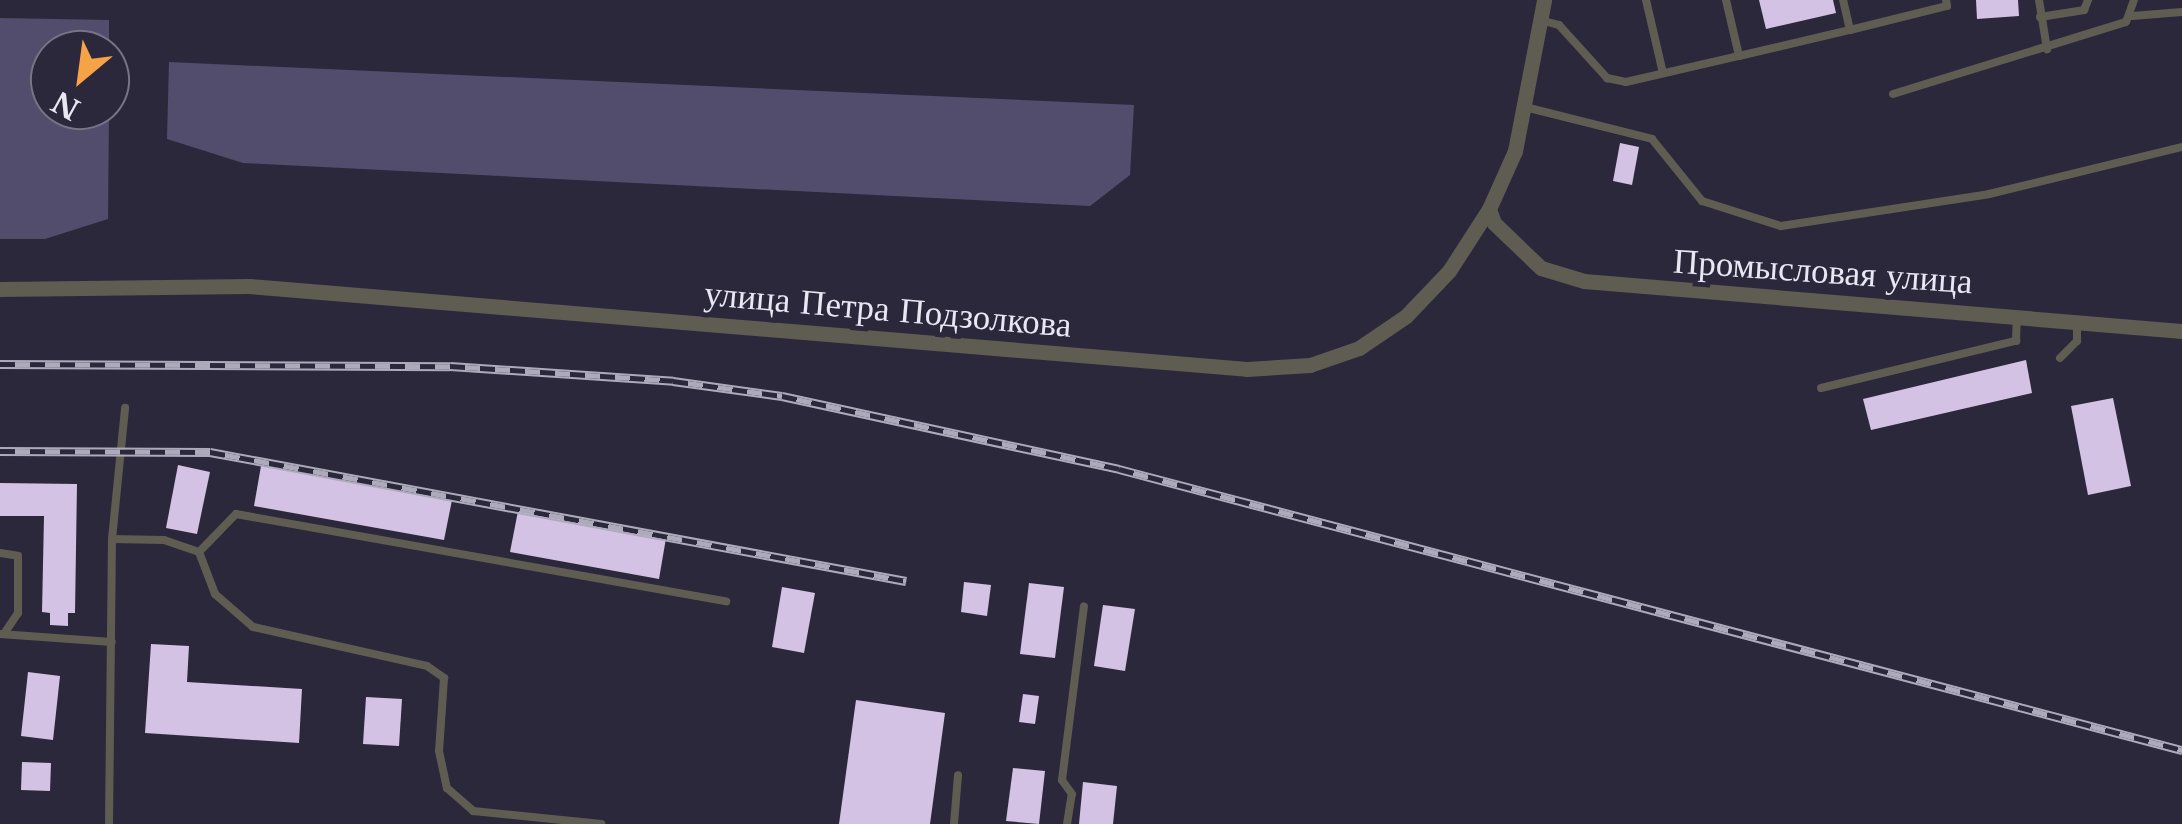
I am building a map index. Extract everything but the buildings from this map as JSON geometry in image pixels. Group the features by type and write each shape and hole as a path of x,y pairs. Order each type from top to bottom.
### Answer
{"street":[{"name":"улица Петра Подзолкова","path":"0,289 249,286 1247,369 1310,364 1380,337 1448,271 1490,209 1515,151 1544,0"},
{"name":"Промысловая улица","path":"1490,209 1494,223 1542,268 1584,282 2182,331"}],"lane":[{"path":"1646,0 1662,74"},
{"path":"1726,0 1738,56"},
{"path":"1843,0 1850,30"},
{"path":"1540,20 1559,25 1607,78 1626,82 1947,6 1946,0"},
{"path":"2039,0 2047,49"},
{"path":"2040,17 2084,10 2088,0"},
{"path":"2132,16 2134,0"},
{"path":"1893,94 2047,49 2132,16 2182,12"},
{"path":"1525,107 1652,138 1702,201 1781,226 1989,194 2182,147"},
{"path":"1821,388 2016,341 2018,316"},
{"path":"2060,358 2077,340 2077,322"},
{"path":"108,824 112,539 125,408"},
{"path":"199,552 236,514 726,601"},
{"path":"112,539 164,540 199,552"},
{"path":"199,552 215,594 253,628 427,666 444,678 439,751 447,788 474,810 602,824"},
{"path":"0,554 18,556 18,613 3,633"},
{"path":"1067,824 1072,794 1062,780 1084,606"},
{"path":"3,633 112,642"},
{"path":"954,824 958,775"}],"shaded area":[{"path":"0,18 109,20 109,30 30,30 30,130 109,130 108,219 45,239 0,239"},
{"path":"169,62 1134,105 1130,175 1090,206 243,163 167,139"}],"railway":[{"path":"0,364 450,366 673,381 782,396 1119,469 2182,750"},
{"path":"0,451 210,452 906,581"}]}
